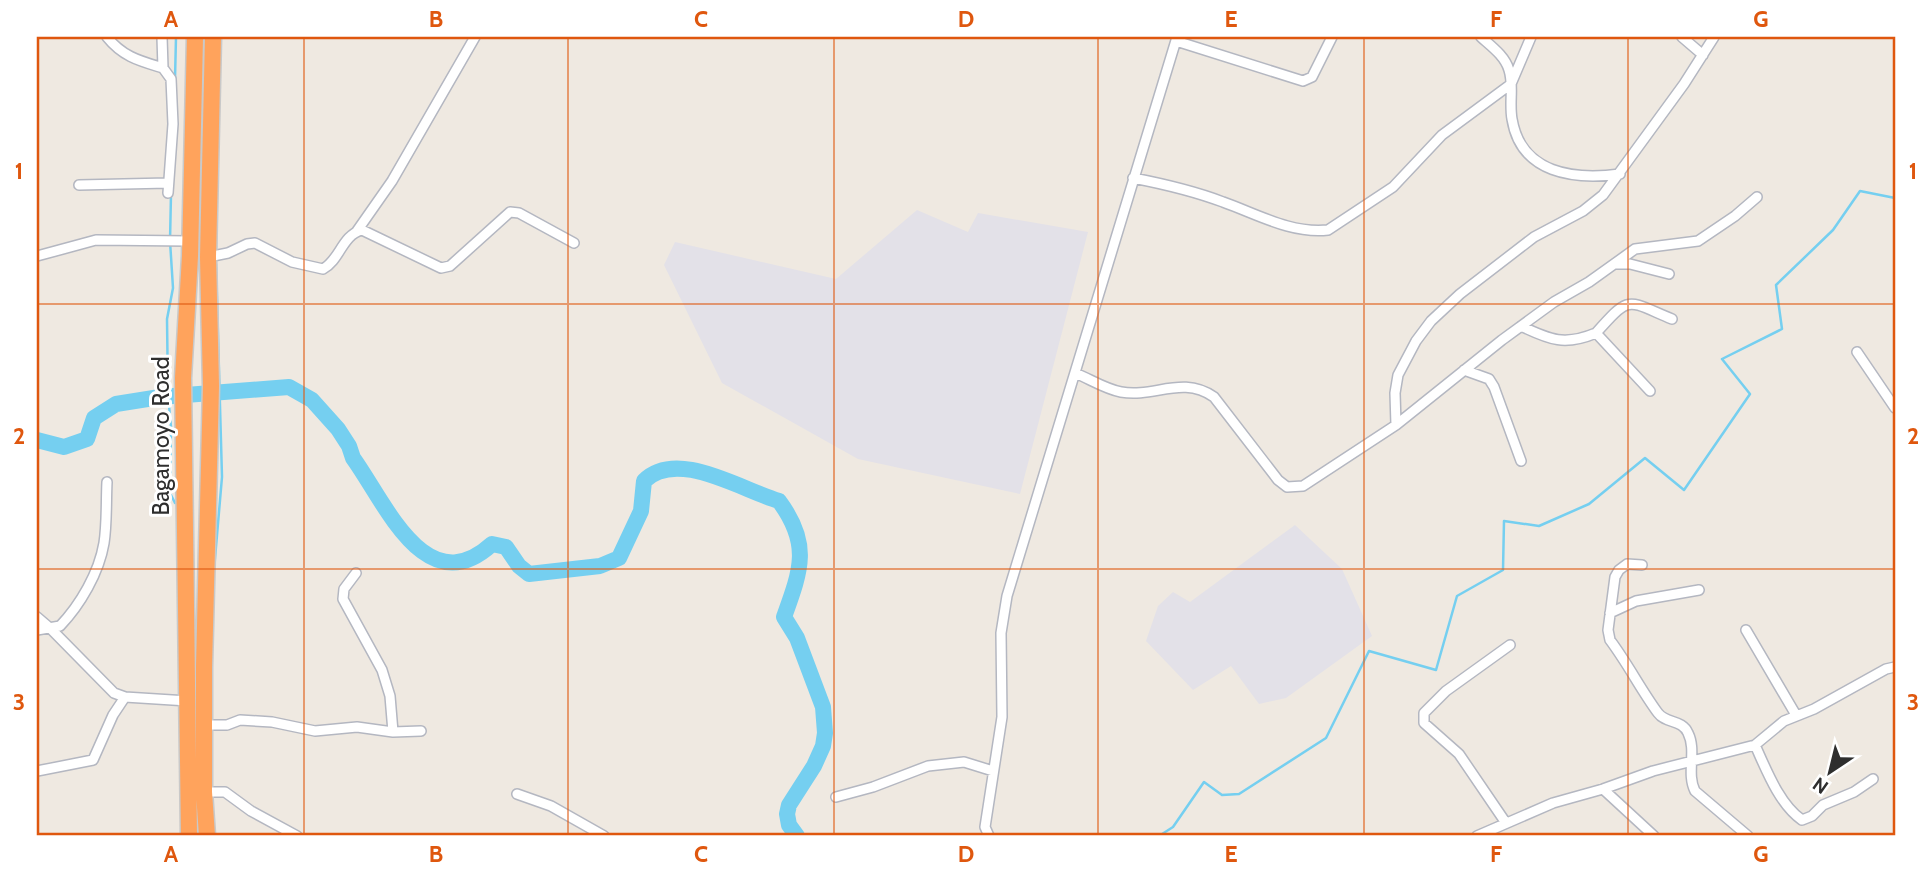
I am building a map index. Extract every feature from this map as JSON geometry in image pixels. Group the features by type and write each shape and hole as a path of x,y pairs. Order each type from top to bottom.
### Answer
{"highway":[{"name":"Bagamoyo Road","path":"190,836 183,378 190,256 195,37"},
{"name":"Bagamoyo Road","path":"207,836 204,702 211,428 208,257 213,37"}],"street":[{"path":"107,37 128,57 163,68"},
{"path":"79,184 168,188 173,124 171,79 163,68 162,37"},
{"path":"208,257 255,243 292,262 323,269 331,264 348,237 357,231 392,181 475,37"},
{"path":"989,836 985,827 1002,717 1001,632 1007,596 1176,39 1303,81 1312,76 1332,37"},
{"path":"1481,37 1502,56 1509,70 1511,118 1517,139 1527,155 1542,165 1566,174 1620,174"},
{"path":"1133,178 1221,201 1286,226 1316,231 1328,230 1393,187 1442,135 1511,84 1531,37"},
{"path":"1682,37 1703,55"},
{"path":"1396,425 1395,393 1398,375 1416,341 1431,321 1460,294 1534,237 1583,211 1603,195 1714,37"},
{"path":"1075,373 1123,393 1185,386 1203,389 1214,397 1278,480 1287,487 1303,486 1396,425 1521,326 1635,249 1698,241 1757,197"},
{"path":"357,231 367,231 442,268 450,267 510,212 519,214 574,243"},
{"path":"37,244 39,255 96,240 189,241"},
{"path":"1614,264 1630,264 1669,274"},
{"path":"1521,326 1543,337 1561,341 1584,338 1596,333 1618,308 1626,303 1635,303 1672,319"},
{"path":"1596,333 1650,391"},
{"path":"1857,352 1895,408"},
{"path":"1464,370 1489,379 1521,461"},
{"path":"37,630 60,626 88,586 104,541 107,482"},
{"path":"1642,565 1627,564 1619,570 1612,589 1608,630 1610,640 1660,716 1681,724 1686,729 1690,743 1691,783 1695,792 1748,836"},
{"path":"356,573 345,589 343,599 382,670 390,696 393,732"},
{"path":"1610,613 1636,601 1699,590"},
{"path":"37,617 114,693 125,697 204,702"},
{"path":"1746,630 1796,715"},
{"path":"1506,822 1459,754 1424,723 1424,713 1446,691 1510,645"},
{"path":"1477,836 1553,803 1653,771 1755,745 1784,721 1814,709 1895,667"},
{"path":"37,771 93,760 113,715 125,697"},
{"path":"204,725 227,725 240,720 272,722 315,730 346,730 357,727 393,732 421,731"},
{"path":"1755,745 1778,790 1796,816 1802,820 1873,779"},
{"path":"836,797 873,787 911,770 928,766 964,762 993,771"},
{"path":"1603,789 1654,836"},
{"path":"204,792 225,792 251,811 297,836"},
{"path":"517,794 551,806 604,836"}],"shaded area":[{"path":"917,210 968,232 978,213 1088,232 1020,494 858,459 722,383 664,265 675,242 836,279"},
{"path":"1295,525 1342,569 1372,636 1286,698 1259,704 1231,666 1193,690 1146,641 1158,606 1173,592 1190,602"}],"waterway":[{"path":"175,79 176,37"},
{"path":"1159,836 1173,827 1204,782 1222,795 1239,794 1326,738 1369,651 1436,670 1457,596 1503,570 1504,521 1539,526 1589,504 1645,458 1684,490 1750,394 1722,359 1782,329 1776,285 1833,230 1860,191 1895,198"},
{"path":"171,194 173,288 167,319 171,427 170,493 175,503"},
{"path":"216,233 216,250"},
{"path":"214,570 222,477 216,264"},
{"path":"37,440 64,447 87,439 94,418 116,404 160,397 289,387 312,400 338,429 353,458 394,520 427,555 447,562 468,559 492,544 506,547 519,566 529,574 600,566 619,558 641,511 644,481 658,472 691,470 779,501 796,531 800,558 795,585 784,617 797,638 823,707 825,733 823,746 814,766 789,805 789,825 797,836"}]}
